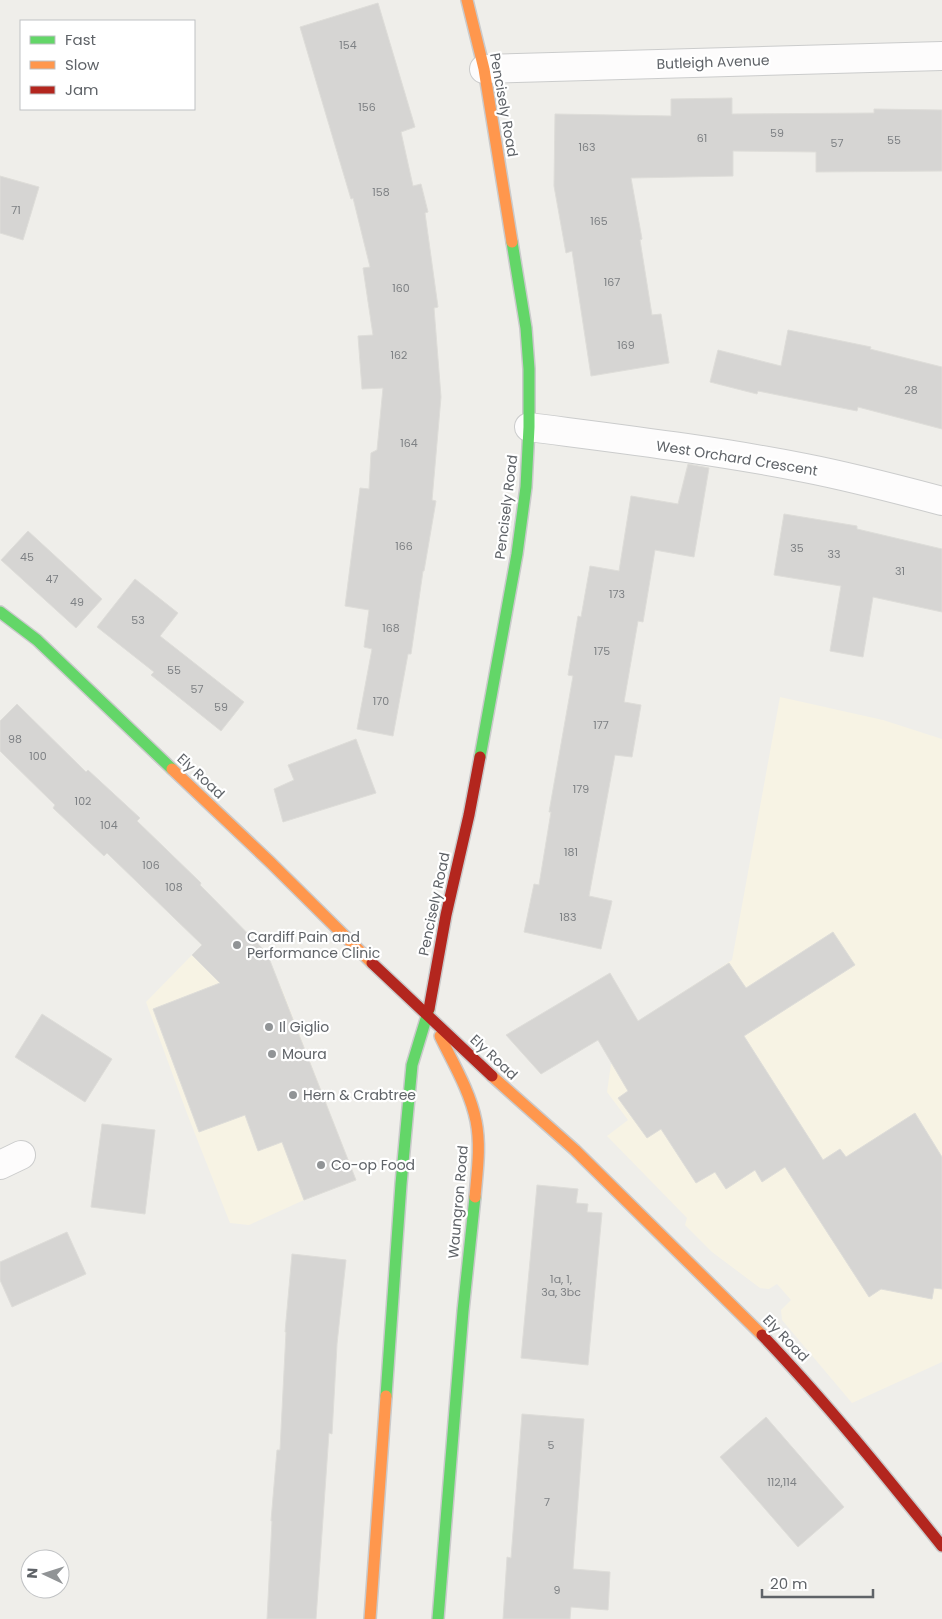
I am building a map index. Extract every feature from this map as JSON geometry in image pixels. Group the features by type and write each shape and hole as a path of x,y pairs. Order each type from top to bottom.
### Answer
{"main road":[{"name":"Pencisely Road","path":"428,1016 446,916 471,805 517,554 526,487 529,427 529,369 526,328 484,69 467,0"},
{"name":"Ely Road","path":"0,612 37,640 270,862 333,926 515,1097 575,1150 757,1330 804,1379 862,1446 942,1546"},
{"path":"370,1619 409,1090 412,1065 428,1016"},
{"name":"Waungron Road","path":"428,1016 464,1085 476,1121 479,1155 463,1311 438,1619"}],"street":[{"name":"Butleigh Avenue","path":"484,69 942,56"},
{"name":"West Orchard Crescent","path":"529,427 696,449 805,468 883,485 942,501"}],"shaded area":[{"path":"780,697 883,720 942,739 942,1362 852,1403 782,1320 781,1310 791,1300 777,1284 769,1289 760,1288 712,1252 685,1225 687,1218 607,1136 628,1120 607,1092 611,1064 650,1038 639,1021 732,960"},
{"path":"230,916 265,951 284,994 356,1180 304,1200 249,1225 230,1223 146,1002"}],"building":[{"path":"378,3 415,127 401,132 413,186 421,184 428,212 425,213 438,307 434,308 441,397 432,500 436,501 423,571 411,654 408,654 393,736 357,729 372,649 364,647 369,610 345,606 360,488 369,489 371,453 377,450 383,388 362,389 358,336 373,335 363,268 370,267 353,198 351,199 300,27"},
{"path":"732,98 732,114 874,113 874,109 942,110 942,171 816,172 816,152 733,151 733,176 631,178 642,239 640,240 652,315 661,314 669,363 591,376 572,251 566,253 554,186 555,114 671,116 671,99"},
{"path":"0,176 39,187 23,240 0,233"},
{"path":"788,330 871,347 870,349 942,367 942,429 858,407 857,411 758,391 757,394 710,382 718,350 781,366"},
{"path":"688,464 709,468 694,557 655,550 643,622 638,621 624,702 641,705 632,757 615,755 589,896 612,901 601,949 524,932 534,884 539,885 551,812 549,812 573,676 568,675 578,616 581,617 590,566 619,571 631,496 678,504"},
{"path":"784,514 857,526 857,529 942,549 942,612 873,597 863,657 830,651 841,586 774,575"},
{"path":"28,531 102,599 76,628 1,560"},
{"path":"135,579 178,613 160,636 244,702 221,731 151,675 154,672 97,627"},
{"path":"17,704 86,772 88,770 140,818 137,821 201,883 200,885 267,953 356,1180 304,1200 282,1142 258,1151 245,1115 199,1132 153,1009 220,983 192,955 202,945 107,853 104,856 53,808 55,805 0,751 0,721"},
{"path":"356,739 376,793 283,822 274,789 294,780 288,765"},
{"path":"833,932 855,965 744,1036 823,1160 840,1149 846,1157 915,1113 942,1157 942,1289 934,1288 932,1299 881,1289 869,1297 785,1167 762,1182 755,1170 726,1189 715,1172 696,1183 661,1129 647,1138 618,1098 628,1091 598,1040 541,1074 506,1035 610,973 638,1021 729,963 746,988"},
{"path":"42,1014 112,1059 85,1102 15,1057"},
{"path":"102,1124 155,1130 145,1214 91,1207"},
{"path":"537,1185 578,1189 576,1203 588,1204 587,1212 602,1213 588,1365 521,1358"},
{"path":"67,1232 86,1274 12,1307 0,1280 0,1262"},
{"path":"292,1254 346,1260 337,1344 332,1434 329,1433 316,1619 267,1619 271,1521 277,1450 280,1450 285,1332"},
{"path":"522,1414 584,1419 573,1569 610,1572 608,1610 571,1607 570,1619 503,1619 507,1557 511,1558"},
{"path":"766,1417 844,1507 798,1547 720,1457"}],"traffic: fast":[{"path":"480,757 517,554 526,487 529,369 526,328 512,242"},
{"path":"0,612 37,640 172,769"},
{"path":"386,1396 401,1184 412,1065 429,1009"},
{"path":"438,1619 463,1311 475,1197"}],"traffic: slow":[{"path":"467,0 484,69 512,242"},
{"path":"172,769 372,963"},
{"path":"440,1036 465,1088 476,1121 478,1169 475,1197"},
{"path":"492,1076 575,1150 762,1335"},
{"path":"370,1619 386,1396"}],"traffic: jam":[{"path":"429,1009 446,915 480,757"},
{"path":"372,963 492,1076"},
{"path":"762,1335 832,1412 942,1546"}],"place":[{"name":"Cardiff Pain and Performance Clinic","path":"237,945"},
{"name":"Il Giglio","path":"269,1027"},
{"name":"Moura","path":"272,1054"},
{"name":"Hern & Crabtree","path":"293,1095"},
{"name":"Co-op Food","path":"321,1165"}]}
